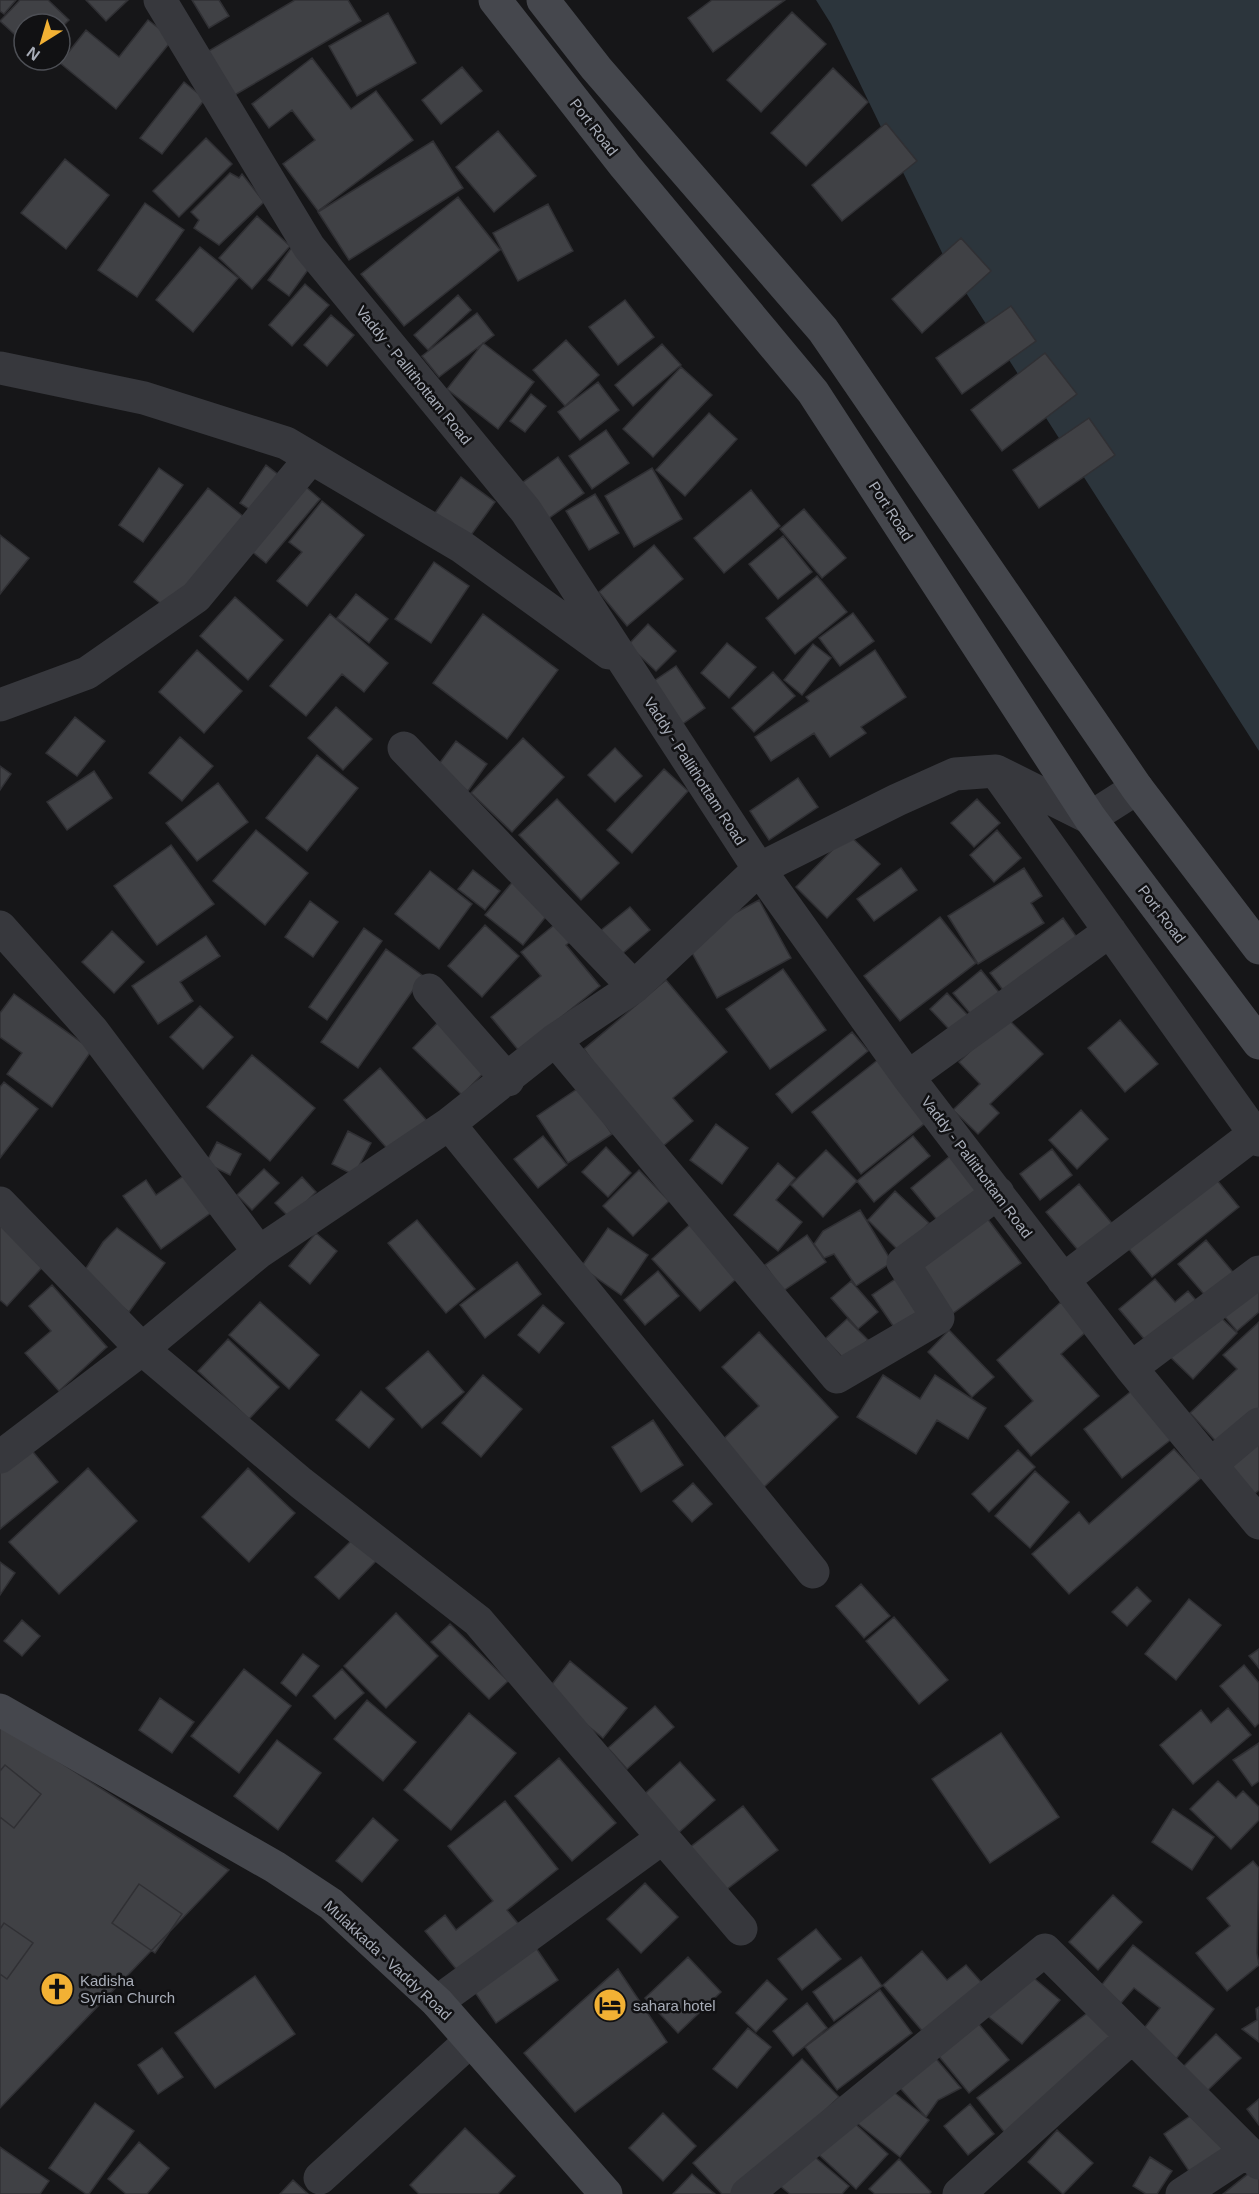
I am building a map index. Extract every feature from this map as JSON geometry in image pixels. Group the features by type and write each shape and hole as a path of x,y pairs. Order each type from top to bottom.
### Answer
{"street":[{"name":"Vaddy - Pallithottam Road","path":"160,0 309,247 526,511 759,869 908,1077 1131,1368 1259,1523"},
{"name":"Port Road","path":"495,0 625,166 813,392 1090,818 1259,1042"},
{"path":"543,0 596,68 823,330 1137,788 1259,948"},
{"path":"0,368 144,398 286,443 462,547 625,665"},
{"path":"0,705 87,673 196,597 311,458"},
{"path":"404,748 634,987"},
{"path":"996,771 1257,1137 1063,1280"},
{"path":"0,1457 142,1349 259,1252 449,1124 555,1041 634,987 759,869 897,800 955,774 996,771 1090,818 1137,788"},
{"path":"0,927 92,1030 259,1252"},
{"path":"908,1077 1110,931"},
{"path":"429,990 508,1080"},
{"path":"555,1041 837,1377 938,1318 903,1263 998,1193"},
{"path":"449,1124 813,1572"},
{"path":"0,1203 142,1349 301,1483 478,1621 661,1839 741,1929"},
{"path":"1131,1368 1259,1272"},
{"path":"1210,1465 1259,1424"},
{"name":"Mulakkada - Vaddy Road","path":"0,1710 275,1867 331,1904 437,2002 606,2194"},
{"path":"437,2002 661,1839"},
{"path":"747,2194 1045,1950 1253,2157 1182,2194"},
{"path":"959,2194 1132,2037"},
{"path":"320,2178 470,2041"}],"shaded area":[{"path":"816,0 1259,0 1259,751 947,263 831,24"}],"building":[{"path":"0,0 16,0 4,14 0,11"},
{"path":"20,0 48,0 61,12 12,12 12,32 0,21"},
{"path":"86,0 128,0 106,21"},
{"path":"192,0 219,0 229,16 209,28"},
{"path":"295,0 348,0 361,21 233,96 207,52"},
{"path":"712,0 785,0 713,52 688,18"},
{"path":"792,12 826,44 761,112 727,80"},
{"path":"388,13 416,63 357,96 329,46"},
{"path":"148,20 173,39 116,109 71,72 72,48 86,30 119,57"},
{"path":"312,58 351,109 376,91 413,140 318,211 283,164 315,140 292,110 269,128 252,104"},
{"path":"462,67 482,91 441,124 422,100"},
{"path":"833,68 868,102 806,166 771,133"},
{"path":"184,82 205,99 162,154 140,138"},
{"path":"886,123 917,161 842,221 812,185"},
{"path":"498,131 536,176 494,212 456,167"},
{"path":"206,138 232,164 179,217 153,191"},
{"path":"433,141 463,188 349,260 318,212"},
{"path":"65,159 109,195 66,249 21,213"},
{"path":"230,173 239,178 242,174 264,202 219,245 194,228 199,220 191,212"},
{"path":"458,197 500,250 404,326 361,274"},
{"path":"145,203 184,230 137,297 98,270"},
{"path":"548,204 573,251 518,281 493,233"},
{"path":"257,216 290,246 252,289 219,258"},
{"path":"961,238 991,271 922,333 892,299"},
{"path":"200,247 238,278 193,332 156,300"},
{"path":"292,247 313,263 289,296 268,280"},
{"path":"305,284 329,305 292,346 269,325"},
{"path":"458,295 471,310 428,350 414,335"},
{"path":"625,300 654,337 618,365 589,327"},
{"path":"1011,306 1036,341 962,394 936,358"},
{"path":"477,313 494,335 439,377 422,356"},
{"path":"331,315 354,335 327,366 304,345"},
{"path":"566,340 599,375 565,406 533,370"},
{"path":"483,343 534,382 498,429 447,389"},
{"path":"662,344 681,365 633,406 615,385"},
{"path":"1045,353 1077,394 1002,451 971,410"},
{"path":"681,367 712,395 653,457 623,429"},
{"path":"598,382 619,410 580,440 558,412"},
{"path":"531,394 546,406 525,432 510,421"},
{"path":"709,413 737,439 685,496 656,470"},
{"path":"1089,418 1115,455 1039,508 1013,470"},
{"path":"606,430 629,463 592,489 569,456"},
{"path":"558,457 584,493 545,521 519,485"},
{"path":"266,465 284,479 258,515 240,503"},
{"path":"159,468 183,485 143,542 119,525"},
{"path":"652,468 682,519 634,547 605,496"},
{"path":"461,477 495,502 466,542 432,517"},
{"path":"299,481 320,499 266,563 245,546"},
{"path":"208,488 244,517 170,611 134,582"},
{"path":"751,490 780,526 724,573 694,538"},
{"path":"595,494 619,533 589,550 566,511"},
{"path":"322,501 364,535 307,606 277,581 302,552 289,542"},
{"path":"804,509 846,558 822,578 780,529"},
{"path":"0,535 29,558 0,594"},
{"path":"783,536 812,572 778,599 749,564"},
{"path":"654,545 683,579 627,626 599,592"},
{"path":"434,562 469,586 431,643 395,619"},
{"path":"817,576 847,612 795,654 766,618"},
{"path":"356,594 388,619 369,643 337,618"},
{"path":"235,597 283,640 248,680 200,636"},
{"path":"853,613 874,641 840,666 819,638"},
{"path":"330,614 388,663 364,692 342,674 306,716 270,686"},
{"path":"483,614 558,670 507,739 433,683"},
{"path":"648,624 676,651 656,671 628,645"},
{"path":"727,643 756,667 729,698 701,673"},
{"path":"813,644 831,658 802,695 784,680"},
{"path":"197,650 242,691 204,733 159,692"},
{"path":"875,650 906,697 861,727 866,733 830,757 814,733 771,761 755,737 809,701 806,697"},
{"path":"676,666 705,708 681,725 651,683"},
{"path":"773,672 795,696 754,732 732,708"},
{"path":"336,707 372,739 343,770 308,738"},
{"path":"75,717 105,741 77,776 46,753"},
{"path":"180,737 213,766 182,801 149,773"},
{"path":"523,738 564,777 512,832 471,793"},
{"path":"456,741 487,764 468,791 436,768"},
{"path":"615,748 642,776 615,802 588,775"},
{"path":"317,755 358,788 307,851 266,818"},
{"path":"0,766 11,774 0,790"},
{"path":"664,769 688,791 632,853 607,830"},
{"path":"94,771 112,798 67,830 47,802"},
{"path":"798,778 818,807 769,840 750,811"},
{"path":"218,783 248,822 197,861 166,823"},
{"path":"557,799 619,863 581,900 519,835"},
{"path":"977,799 1000,823 974,847 951,823"},
{"path":"256,830 308,873 265,925 213,881"},
{"path":"997,830 1021,858 994,882 970,855"},
{"path":"848,834 880,864 827,918 796,887"},
{"path":"171,845 214,904 157,945 114,886"},
{"path":"901,868 917,890 874,921 857,899"},
{"path":"1024,868 1042,896 1031,903 1044,923 978,964 948,916"},
{"path":"473,870 500,891 485,910 458,889"},
{"path":"430,871 472,904 439,949 395,914"},
{"path":"515,879 552,909 523,945 485,915"},
{"path":"759,900 791,958 717,998 685,940"},
{"path":"310,901 338,922 313,957 285,937"},
{"path":"630,907 650,930 616,959 595,935"},
{"path":"564,917 579,935 566,945 600,986 519,1051 491,1017 541,976 521,952"},
{"path":"940,917 976,963 900,1021 864,976"},
{"path":"1063,918 1088,953 1016,1007 990,973"},
{"path":"485,925 519,956 482,997 448,966"},
{"path":"364,928 382,941 327,1020 309,1007"},
{"path":"112,931 144,962 114,993 82,962"},
{"path":"206,936 220,956 180,982 193,1001 158,1024 132,986"},
{"path":"386,949 423,976 358,1068 321,1042"},
{"path":"783,969 826,1030 770,1069 726,1009"},
{"path":"981,970 1006,1001 979,1024 953,993"},
{"path":"666,980 727,1052 673,1098 693,1121 656,1152 584,1049"},
{"path":"947,993 980,1028 963,1044 930,1009"},
{"path":"14,994 92,1050 52,1107 7,1074 22,1053 0,1037 0,1013"},
{"path":"200,1006 233,1037 203,1069 170,1037"},
{"path":"449,1011 498,1058 462,1095 413,1048"},
{"path":"1006,1017 1043,1054 990,1104 999,1113 978,1134 953,1110 980,1084 959,1062"},
{"path":"1120,1020 1158,1064 1125,1092 1088,1048"},
{"path":"852,1032 868,1051 792,1113 776,1094"},
{"path":"252,1055 315,1108 270,1161 207,1107"},
{"path":"884,1055 929,1120 861,1174 812,1112"},
{"path":"380,1068 429,1123 393,1155 344,1100"},
{"path":"4,1082 38,1109 0,1158 0,1087"},
{"path":"580,1087 612,1134 568,1163 537,1116"},
{"path":"1081,1110 1108,1139 1077,1169 1049,1140"},
{"path":"716,1124 748,1148 722,1184 690,1160"},
{"path":"348,1131 371,1143 354,1175 332,1164"},
{"path":"543,1136 567,1165 538,1188 514,1159"},
{"path":"913,1136 930,1156 874,1202 857,1181"},
{"path":"217,1142 241,1154 230,1175 206,1163"},
{"path":"606,1147 631,1173 608,1197 582,1172"},
{"path":"1052,1149 1072,1175 1040,1200 1020,1174"},
{"path":"826,1150 857,1181 823,1217 791,1185"},
{"path":"950,1156 982,1194 943,1227 911,1188"},
{"path":"778,1163 795,1178 776,1200 802,1222 778,1251 734,1215"},
{"path":"264,1169 279,1183 252,1210 237,1195"},
{"path":"639,1170 669,1201 633,1236 603,1206"},
{"path":"1212,1174 1239,1207 1152,1277 1124,1243"},
{"path":"185,1175 212,1212 161,1249 123,1196 146,1180 156,1195"},
{"path":"302,1177 316,1192 290,1218 275,1203"},
{"path":"1079,1184 1115,1227 1082,1255 1046,1212"},
{"path":"895,1191 929,1223 901,1253 868,1220"},
{"path":"860,1210 892,1262 856,1286 834,1254 824,1258 814,1244 823,1231"},
{"path":"987,1218 1021,1263 952,1314 919,1270"},
{"path":"0,1219 47,1262 7,1306 0,1300"},
{"path":"696,1219 744,1272 700,1311 652,1259"},
{"path":"417,1220 475,1289 446,1313 388,1243"},
{"path":"117,1228 165,1263 129,1312 81,1276 103,1242"},
{"path":"608,1228 648,1255 621,1295 581,1267"},
{"path":"316,1233 337,1251 310,1284 289,1266"},
{"path":"807,1235 826,1262 783,1291 765,1265"},
{"path":"1206,1240 1237,1277 1209,1300 1178,1264"},
{"path":"517,1262 541,1294 485,1338 460,1305"},
{"path":"910,1269 940,1314 902,1339 872,1295"},
{"path":"658,1271 679,1296 645,1325 624,1300"},
{"path":"1155,1279 1175,1302 1188,1291 1200,1305 1150,1346 1119,1309"},
{"path":"851,1281 878,1312 858,1329 831,1298"},
{"path":"1259,1282 1259,1312 1237,1331 1218,1309"},
{"path":"52,1285 107,1347 59,1391 25,1353 51,1331 29,1306"},
{"path":"260,1302 319,1355 289,1389 229,1335"},
{"path":"1061,1302 1087,1331 1061,1354 1099,1396 1031,1456 1005,1426 1033,1401 997,1360"},
{"path":"543,1305 564,1323 539,1353 518,1335"},
{"path":"1208,1305 1237,1333 1193,1379 1164,1351"},
{"path":"847,1319 868,1340 846,1361 825,1339"},
{"path":"1259,1322 1259,1416 1223,1449 1190,1413 1237,1369 1223,1355"},
{"path":"949,1330 994,1377 972,1397 928,1352"},
{"path":"759,1332 838,1417 763,1488 720,1442 759,1406 722,1367"},
{"path":"228,1339 279,1387 249,1419 198,1371"},
{"path":"428,1351 464,1392 422,1428 386,1388"},
{"path":"483,1375 522,1409 481,1457 442,1423"},
{"path":"883,1375 920,1399 935,1375 986,1408 968,1439 937,1420 916,1454 857,1417"},
{"path":"1134,1389 1173,1438 1122,1478 1084,1429"},
{"path":"361,1391 394,1419 369,1448 336,1420"},
{"path":"653,1420 683,1465 641,1492 612,1447"},
{"path":"1259,1442 1259,1490 1250,1498 1218,1464"},
{"path":"29,1447 58,1482 0,1529 0,1471"},
{"path":"1174,1449 1201,1478 1069,1594 1032,1554 1079,1512 1089,1524"},
{"path":"1018,1450 1035,1467 989,1512 972,1494"},
{"path":"88,1468 137,1521 59,1594 9,1542"},
{"path":"248,1468 295,1513 249,1562 202,1517"},
{"path":"1035,1471 1069,1502 1030,1548 995,1516"},
{"path":"693,1483 712,1504 692,1522 673,1501"},
{"path":"353,1539 376,1561 339,1599 315,1577"},
{"path":"0,1562 15,1573 0,1595"},
{"path":"861,1584 890,1616 864,1638 836,1606"},
{"path":"1137,1587 1151,1601 1127,1626 1112,1612"},
{"path":"1189,1599 1221,1625 1176,1680 1145,1654"},
{"path":"396,1613 438,1656 386,1708 344,1666"},
{"path":"894,1617 948,1680 919,1704 866,1641"},
{"path":"22,1620 40,1636 22,1656 4,1641"},
{"path":"450,1624 508,1681 489,1699 431,1642"},
{"path":"1259,1649 1259,1668 1249,1656"},
{"path":"303,1654 319,1666 296,1696 281,1683"},
{"path":"570,1661 627,1708 603,1738 546,1692"},
{"path":"1244,1665 1259,1683 1259,1723 1255,1727 1220,1686"},
{"path":"244,1669 291,1706 239,1773 191,1736"},
{"path":"342,1669 364,1693 335,1719 313,1696"},
{"path":"160,1698 194,1722 172,1753 139,1730"},
{"path":"367,1700 416,1742 383,1781 334,1739"},
{"path":"655,1706 674,1727 627,1769 608,1748"},
{"path":"1228,1708 1251,1735 1193,1784 1160,1745 1201,1710 1211,1723"},
{"path":"469,1713 516,1753 451,1830 404,1790"},
{"name":"Kadisha Syrian Church","path":"0,1724 229,1870 0,2108"},
{"path":"1001,1733 1059,1817 990,1863 932,1779"},
{"path":"277,1740 321,1773 278,1830 234,1796"},
{"path":"1259,1743 1259,1781 1252,1786 1233,1760"},
{"path":"559,1758 616,1823 572,1861 515,1796"},
{"path":"680,1762 715,1800 675,1836 640,1798"},
{"path":"5,1765 41,1794 14,1828 0,1817 0,1771"},
{"path":"1218,1781 1236,1798 1243,1791 1259,1807 1259,1820 1231,1849 1190,1809"},
{"path":"505,1801 558,1869 507,1910 521,1927 461,1975 425,1931 445,1915 456,1930 493,1901 448,1846"},
{"path":"743,1806 778,1850 718,1896 684,1852"},
{"path":"1173,1809 1214,1837 1192,1870 1152,1842"},
{"path":"373,1818 398,1840 362,1882 336,1861"},
{"path":"1253,1861 1259,1868 1257,1953 1259,1965 1227,1991 1196,1953 1230,1926 1207,1898"},
{"path":"645,1883 678,1917 641,1953 607,1919"},
{"path":"139,1884 182,1914 155,1953 112,1923"},
{"path":"1113,1895 1142,1922 1098,1970 1069,1942"},
{"path":"4,1923 33,1943 7,1979 0,1974 0,1929"},
{"path":"816,1929 841,1959 802,1990 778,1959"},
{"path":"534,1945 558,1980 496,2023 472,1988"},
{"path":"1133,1945 1214,2009 1176,2059 1141,2032 1160,2008 1134,1988 1121,2003 1100,1987"},
{"path":"922,1951 947,1980 966,1965 982,1983 924,2033 883,1985"},
{"path":"688,1957 721,1992 678,2033 645,1998"},
{"path":"861,1957 882,1986 834,2021 813,1992"},
{"name":"sahara hotel","path":"618,1969 667,2042 575,2112 524,2053"},
{"path":"1023,1969 1060,2000 1022,2044 985,2014"},
{"path":"255,1976 295,2034 215,2088 175,2033"},
{"path":"767,1980 787,1999 756,2032 736,2013"},
{"path":"880,1990 912,2033 837,2090 805,2047"},
{"path":"807,2003 827,2028 793,2056 773,2031"},
{"path":"1095,2007 1123,2042 1005,2133 977,2098"},
{"path":"1259,2007 1259,2042 1242,2029 1257,2020 1256,2009"},
{"path":"973,2017 1009,2060 969,2093 933,2049"},
{"path":"748,2028 771,2047 737,2088 713,2069"},
{"path":"1216,2034 1241,2058 1203,2095 1179,2071"},
{"path":"162,2048 183,2077 158,2094 138,2065"},
{"path":"927,2048 961,2088 938,2100 926,2117 893,2080"},
{"path":"802,2059 839,2097 737,2194 722,2194 693,2163"},
{"path":"881,2082 929,2120 900,2157 852,2119"},
{"path":"1259,2099 1259,2125 1247,2109"},
{"path":"95,2103 134,2131 89,2194 86,2194 49,2168"},
{"path":"970,2104 994,2134 968,2155 944,2126"},
{"path":"1196,2112 1224,2151 1191,2174 1164,2134"},
{"path":"663,2113 696,2146 663,2181 629,2148"},
{"path":"850,2119 888,2154 856,2189 818,2154"},
{"path":"465,2128 515,2176 498,2194 419,2194 410,2185"},
{"path":"1057,2130 1093,2163 1063,2194 1028,2162"},
{"path":"139,2142 169,2168 147,2194 126,2194 108,2179"},
{"path":"0,2147 49,2181 40,2194 0,2194"},
{"path":"809,2152 849,2186 842,2194 790,2194 780,2186"},
{"path":"1150,2157 1172,2171 1157,2194 1146,2194 1133,2186"},
{"path":"899,2159 931,2192 929,2194 875,2194 869,2189"},
{"path":"1259,2165 1259,2194 1223,2194"},
{"path":"692,2174 715,2194 673,2194"},
{"path":"293,2180 308,2194 280,2194"}],"place":[{"name":"Kadisha Syrian Church","path":"57,1989"},
{"name":"sahara hotel","path":"610,2005"}]}
